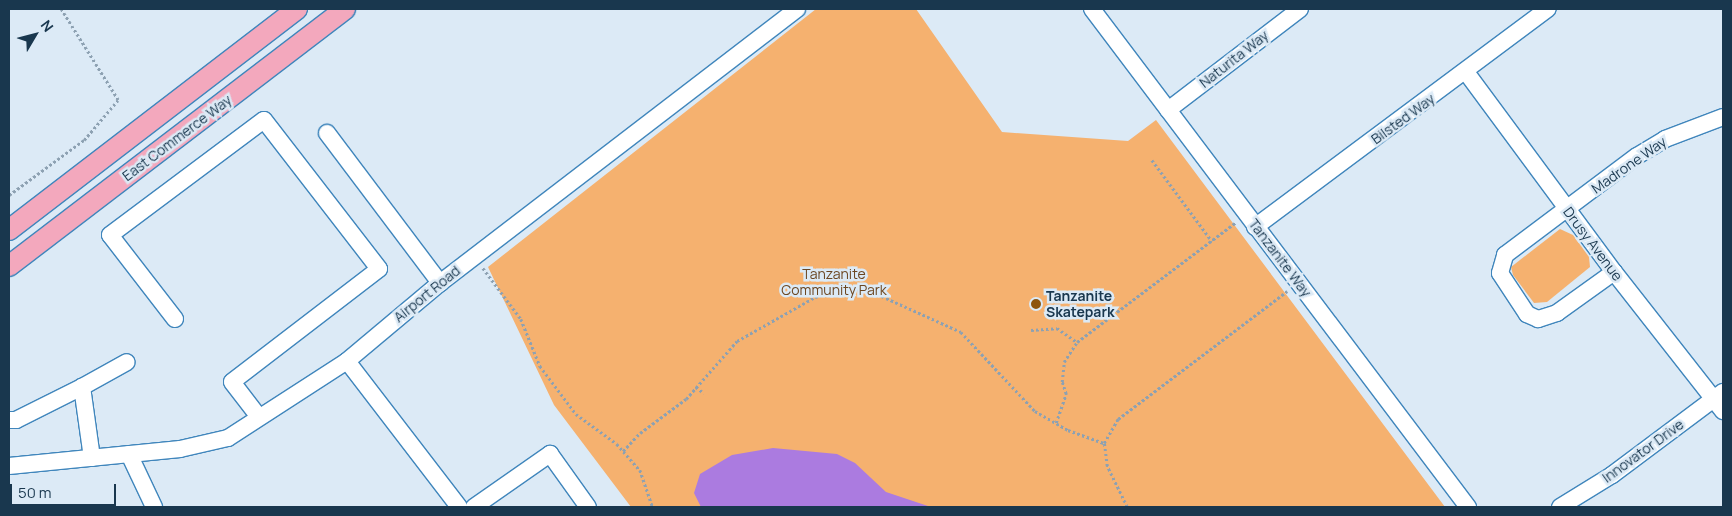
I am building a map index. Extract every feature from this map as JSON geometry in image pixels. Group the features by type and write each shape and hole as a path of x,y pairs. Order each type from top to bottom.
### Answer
{"main road":[{"name":"East Commerce Way","path":"9,230 297,9"},
{"name":"East Commerce Way","path":"9,266 345,9"}],"street":[{"name":"Airport Road","path":"9,466 205,445 228,438 347,361 440,283 797,9"},
{"name":"Tanzanite Way","path":"1092,9 1468,507"},
{"name":"Naturita Way","path":"1168,110 1300,9"},
{"name":"Bilsted Way","path":"1255,227 1466,72 1548,9"},
{"name":"Drusy Avenue","path":"1466,72 1614,272 1720,401"},
{"name":"Madrone Way","path":"1614,272 1557,313 1538,319 1527,314 1503,282 1500,263 1505,255 1665,139 1723,117"},
{"path":"175,319 110,235 264,120 379,269 232,382 259,418"},
{"path":"327,133 440,283"},
{"path":"347,361 459,507"},
{"path":"9,420 16,420 127,362"},
{"path":"82,387 92,458"},
{"name":"Innovator Drive","path":"1560,507 1720,401"},
{"path":"129,454 154,507"},
{"path":"474,507 550,454 588,507"}],"path":[{"path":"9,195 84,140 118,100 61,9"},
{"path":"1152,160 1212,241"},
{"path":"1056,423 1066,394 1062,382 1064,362 1077,342 1237,221"},
{"path":"474,257 521,319 540,366 571,407 586,424 623,451 640,470 653,507"},
{"path":"1127,507 1107,466 1104,443 1118,419 1299,283"},
{"path":"623,451 640,433 686,399 737,341 756,329 824,294 842,288 868,290 960,332 1035,411 1056,423 1104,443"},
{"path":"1031,330 1057,328 1077,342"},
{"path":"696,387 704,394"}],"green space":[{"name":"Tanzanite Community Park","path":"816,9 916,9 1002,132 1128,141 1156,120 1445,507 631,507 554,405 488,267"},
{"path":"1560,229 1573,235 1589,257 1590,267 1547,302 1534,303 1513,275 1511,267"}],"shaded area":[{"path":"773,448 837,454 855,463 886,492 931,507 701,507 694,493 700,474 732,455"}],"place":[{"name":"Tanzanite Skatepark","path":"1036,304"}]}
